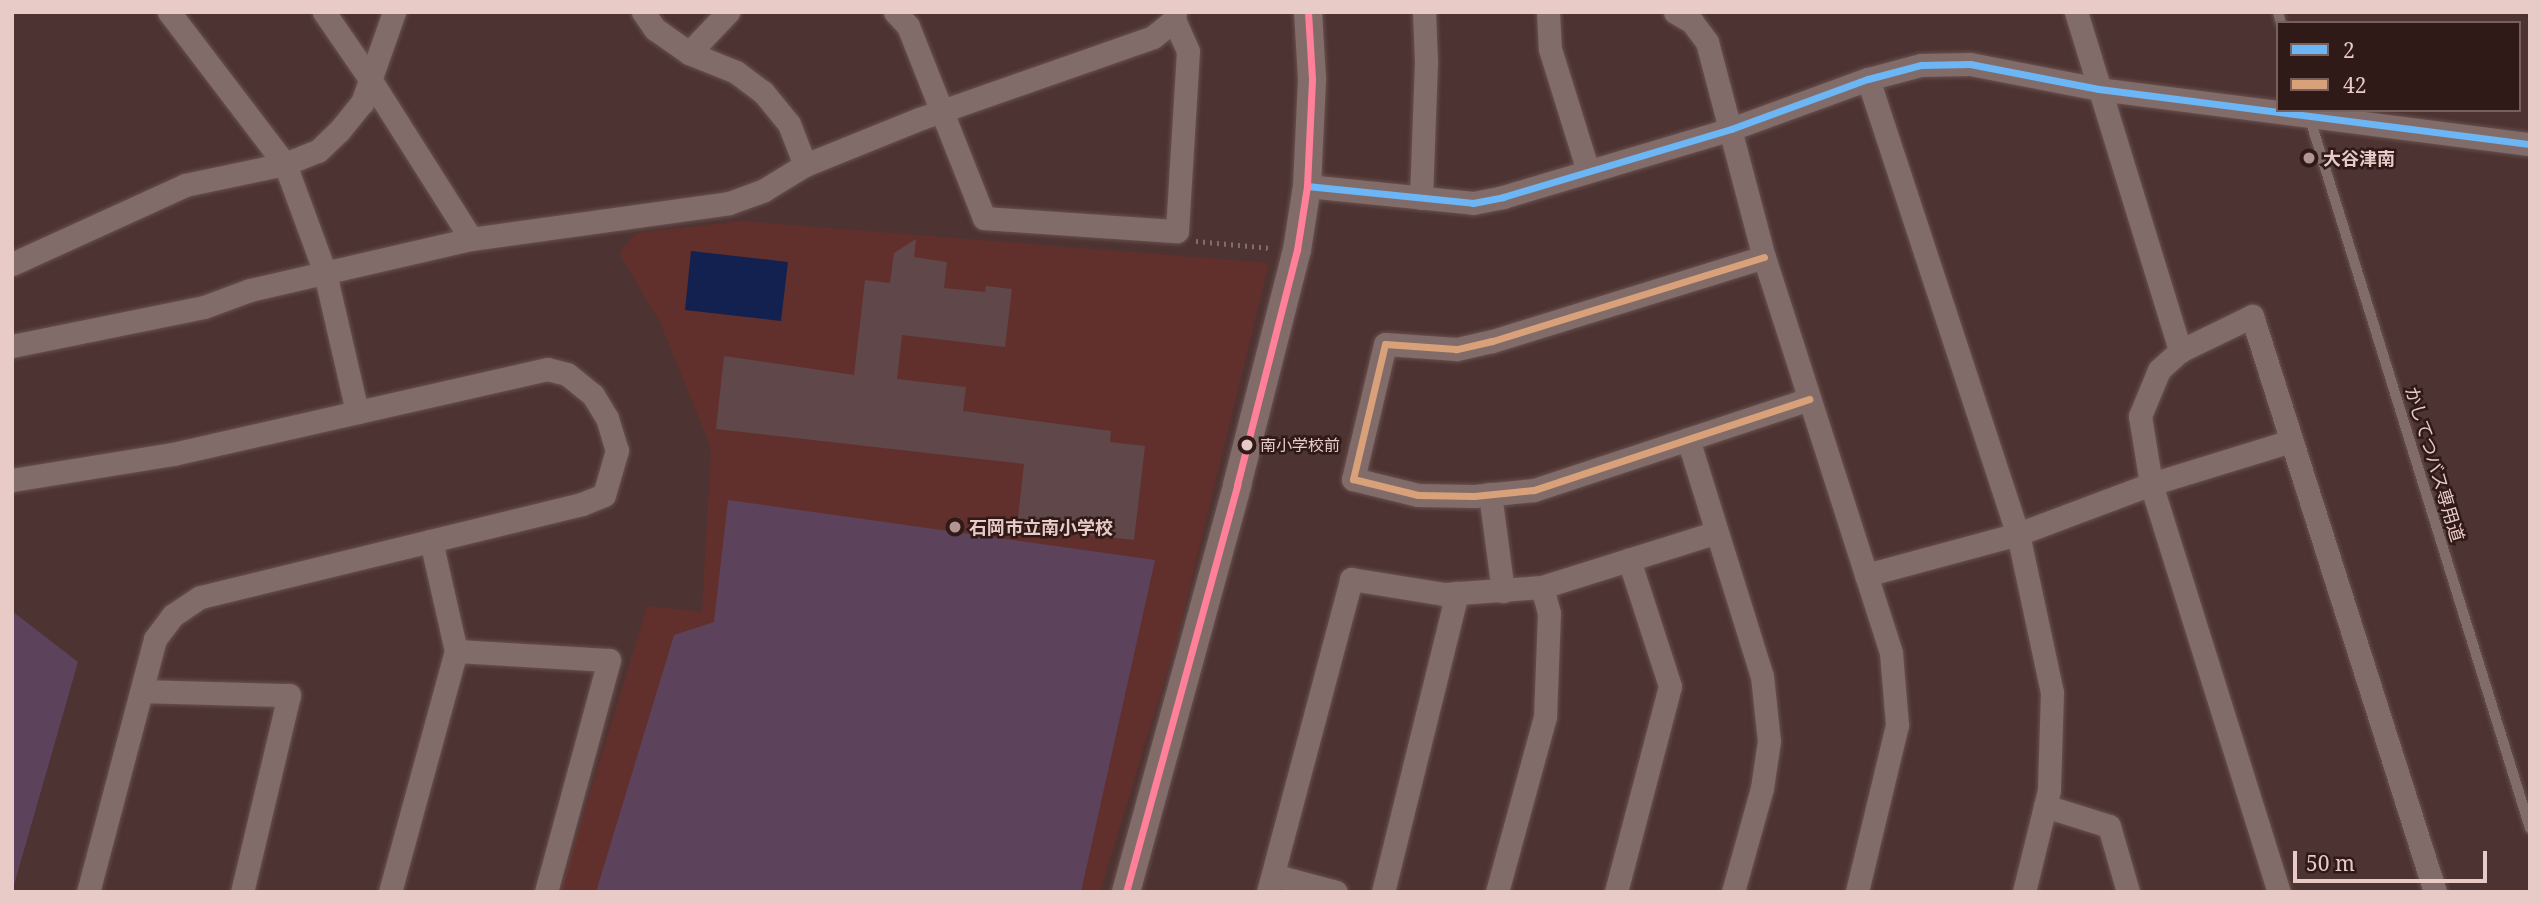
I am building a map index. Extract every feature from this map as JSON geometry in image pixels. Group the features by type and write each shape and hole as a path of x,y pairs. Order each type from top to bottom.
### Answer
{"street":[{"path":"169,12 285,164 325,273 357,412"},
{"path":"324,12 370,79 471,239"},
{"path":"12,264 185,184 285,164 318,150 339,131 362,103 394,12"},
{"path":"643,12 656,29 689,52 736,72 764,92 789,124 805,165"},
{"path":"689,52 728,12"},
{"path":"1126,892 1237,485 1297,250 1307,186 1312,79 1308,12"},
{"path":"1421,198 1426,62 1424,12"},
{"path":"1548,12 1550,48 1588,171"},
{"path":"1675,12 1692,22 1707,42 1764,257 1891,653 1897,725 1857,892"},
{"path":"2076,12 2180,351"},
{"path":"12,346 204,307 250,290 471,239 729,203 764,190 805,165 940,112 1153,37 1175,16 1188,51 1177,231 984,218 940,112 908,17"},
{"path":"1307,186 1473,202 1731,129 1868,79 1921,65 1970,64 2099,89 2276,109"},
{"path":"1868,79 2018,534 2052,692 2049,790 2024,892"},
{"path":"2308,113 2530,144"},
{"path":"1764,257 1492,341 1456,349 1385,344 1353,479 1418,495 1490,494 1534,490 1809,400"},
{"path":"2279,892 2151,484 2140,416 2159,369 2180,351 2252,316 2434,892"},
{"path":"12,480 173,454 547,369 567,374 593,395 607,418 617,450 604,495 582,505 200,597 173,615 155,639 88,892"},
{"path":"1688,439 1762,676 1769,741 1762,788 1733,892"},
{"path":"1866,575 2018,534 2151,484 2291,441"},
{"path":"1490,494 1503,591"},
{"path":"1336,892 1270,884 1350,579 1399,588 1457,593 1542,587 1717,531"},
{"path":"390,892 456,650 431,541"},
{"path":"1616,892 1670,686 1629,560"},
{"path":"1497,892 1545,717 1549,613 1542,587"},
{"path":"1383,892 1457,593"},
{"path":"456,650 609,660 546,892"},
{"path":"142,691 289,695 242,892"},
{"path":"2045,806 2109,826 2128,892"}],"lane":[{"name":"かしてつバス専用道","path":"2308,113 2530,828"}],"path":[{"path":"1177,231 1190,240 1297,250"}],"shaded area":[{"name":"石岡市立南小学校","path":"741,221 1269,263 1176,643 1100,892 560,892 647,606 702,612 711,448 660,322 619,253 636,233"},
{"path":"728,500 1155,560 1081,892 596,892 674,635 714,622"},
{"path":"12,611 78,662 12,892"}],"water":[{"path":"691,251 788,262 781,321 685,310"}],"building":[{"path":"916,239 914,257 947,262 944,288 985,292 986,286 1012,289 1005,347 902,335 897,379 966,387 963,411 1111,431 1110,442 1145,446 1134,540 1017,527 1024,464 716,429 724,356 854,375 865,280 890,283 894,253"}],"transit line":[{"path":"1126,892 1237,485 1297,250 1307,186 1312,79 1308,12"},
{"name":"2","path":"1307,186 1473,203 1503,197 1731,129 1868,79 1921,65 1970,64 2099,89 2276,112"},
{"name":"2","path":"2279,112 2530,144"},
{"name":"42","path":"1764,257 1492,341 1456,349 1385,344 1353,479 1418,495 1474,496 1534,490 1809,399"}],"place":[{"name":"大谷津南","path":"2309,158"},
{"name":"南小学校前","path":"1247,445"},
{"name":"石岡市立南小学校","path":"955,527"}]}
